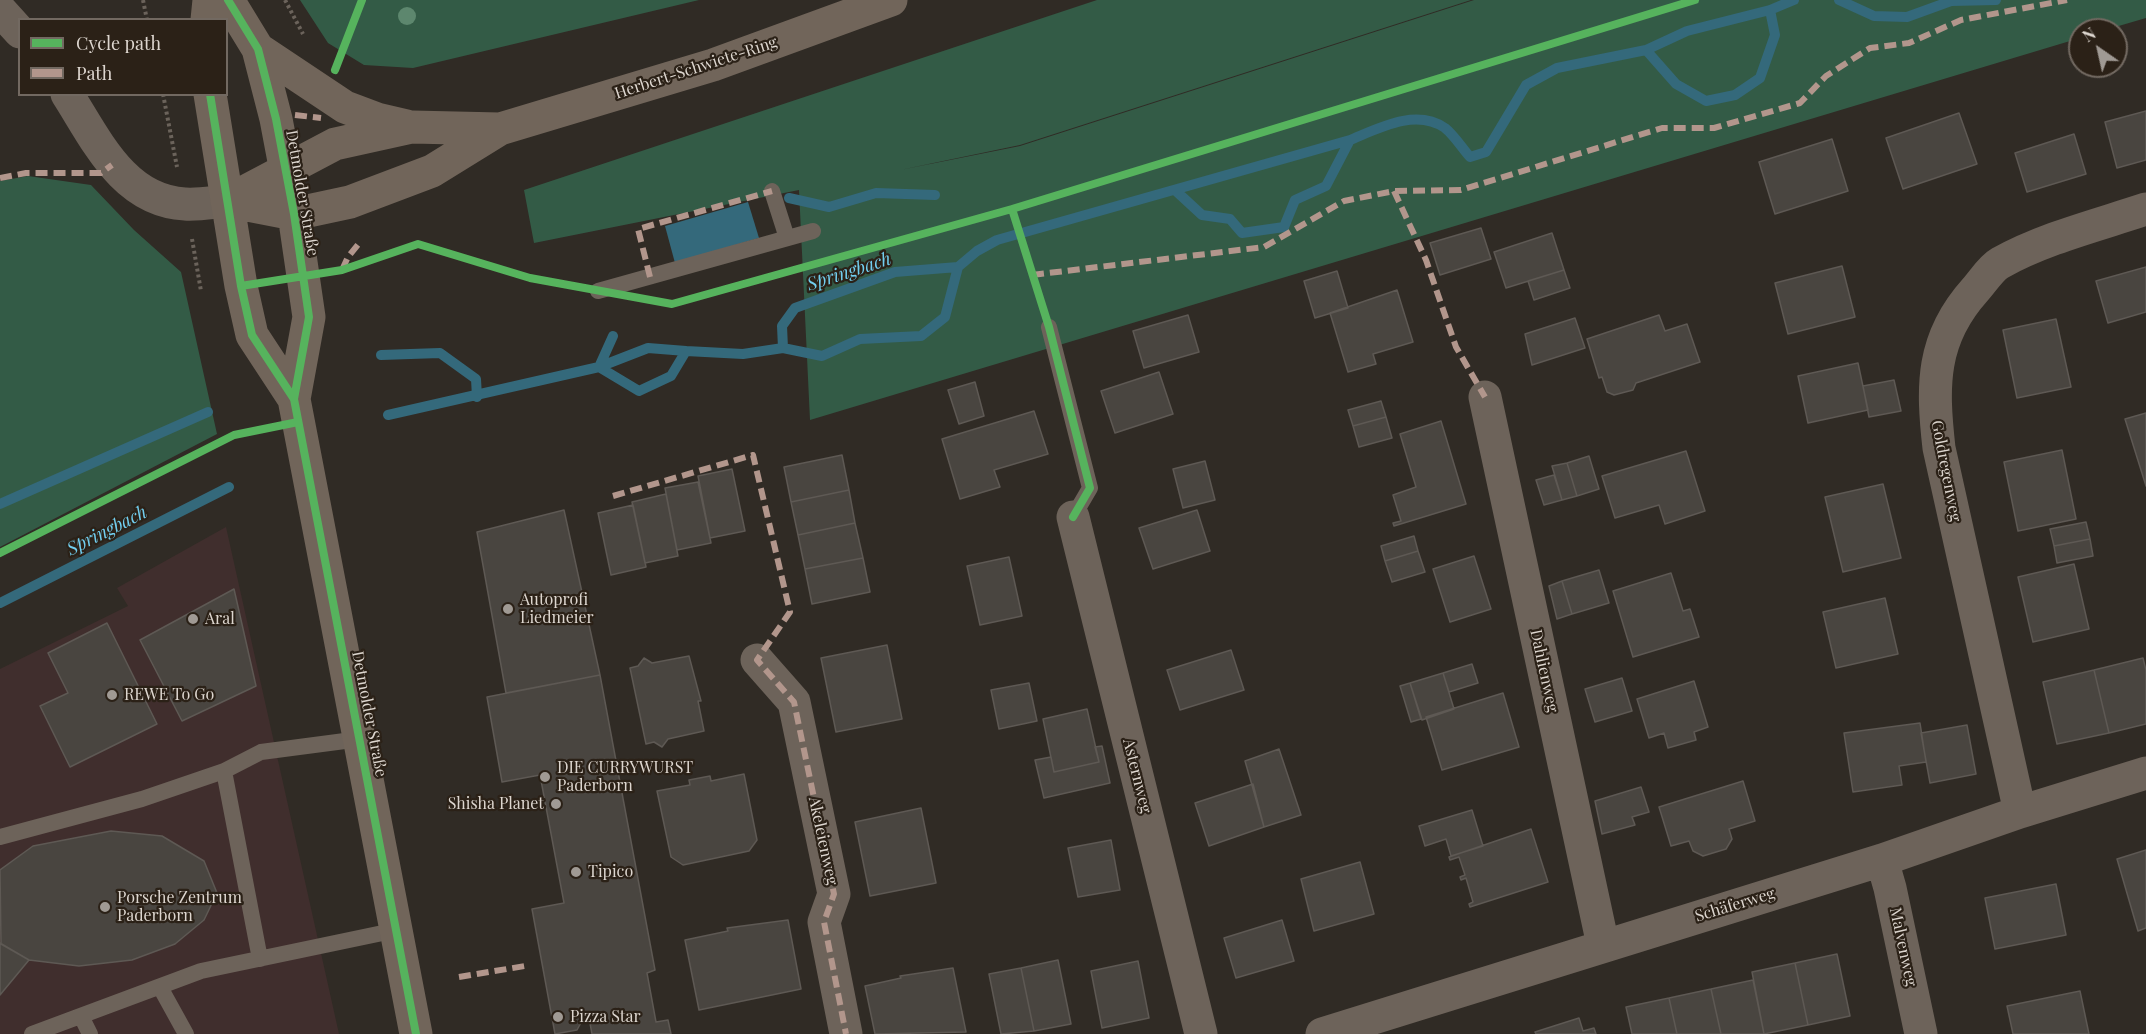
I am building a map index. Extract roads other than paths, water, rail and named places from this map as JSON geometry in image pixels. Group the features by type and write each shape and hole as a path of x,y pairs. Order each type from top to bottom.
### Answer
{"main road":[{"path":"207,18 209,0"},
{"name":"Detmolder Straße","path":"228,0 258,50 276,118 294,214 309,317 294,399 416,1034"},
{"name":"Herbert-Schwiete-Ring","path":"227,201 294,214 350,202 432,171 500,129 713,65 891,0"},
{"path":"258,50 345,107 377,119 412,127"},
{"name":"Detmolder Straße","path":"210,96 252,335 294,399"},
{"name":"Herbert-Schwiete-Ring","path":"227,201 335,144 412,127 500,129"}],"street":[{"path":"0,10 18,30"},
{"path":"68,96 112,165 132,183 160,198 184,204 227,201"},
{"name":"Goldregenweg","path":"2020,812 1939,448 1934,398 1943,339 1964,302 1998,264 2051,241 2146,209"},
{"name":"Dahlienweg","path":"1485,397 1603,945"},
{"name":"Asternweg","path":"1073,517 1202,1034"},
{"name":"Akeleienweg","path":"757,660 794,702 834,894 824,922 846,1034"},
{"name":"Schäferweg","path":"1323,1034 1882,860 2020,812 2146,773"},
{"name":"Malvenweg","path":"1882,860 1921,1034"}],"lane":[{"path":"772,191 787,238"},
{"path":"598,291 813,231"},
{"path":"1049,327 1090,488 1073,517"},
{"path":"0,837 142,800 224,771 261,752 360,739"},
{"path":"224,771 260,959"},
{"path":"32,1034 201,971 397,930"},
{"path":"160,987 186,1034"},
{"path":"81,1016 90,1034"}],"water":[{"path":"748,202 759,238 675,263 665,226"}],"waterway":[{"name":"Springbach","path":"388,415 599,367 639,391 671,376 686,351 743,354 783,348 822,356 860,339 921,336 945,317 958,267 977,251 997,240 1350,140 1398,122 1410,120 1434,122 1445,128 1470,157 1486,152 1526,85 1557,68 1646,50 1687,31 1770,10 1794,0"},
{"name":"Springbach","path":"1839,0 1874,16 1907,17 1951,1 1996,0"},
{"name":"Springbach","path":"1646,50 1676,84 1706,101 1735,95 1760,78 1775,35 1770,10"},
{"name":"Springbach","path":"1176,191 1202,215 1230,219 1242,233 1284,227 1295,200 1326,186 1350,140"},
{"path":"789,198 829,207 876,193 935,195"},
{"name":"Springbach","path":"783,348 782,326 795,308 895,272 958,267"},
{"path":"599,367 613,336"},
{"name":"Springbach","path":"599,367 648,348 686,351"},
{"path":"381,355 440,353 476,379 477,397"},
{"path":"0,504 208,412"},
{"name":"Springbach","path":"0,603 229,487"}],"place":[{"name":"Autoprofi Liedmeier","path":"508,609"},
{"name":"Aral","path":"193,619"},
{"name":"REWE To Go","path":"112,695"},
{"name":"DIE CURRYWURST Paderborn","path":"545,777"},
{"name":"Shisha Planet","path":"556,804"},
{"name":"Tipico","path":"576,872"},
{"name":"Porsche Zentrum Paderborn","path":"105,907"},
{"name":"Pizza Star","path":"558,1017"}]}
